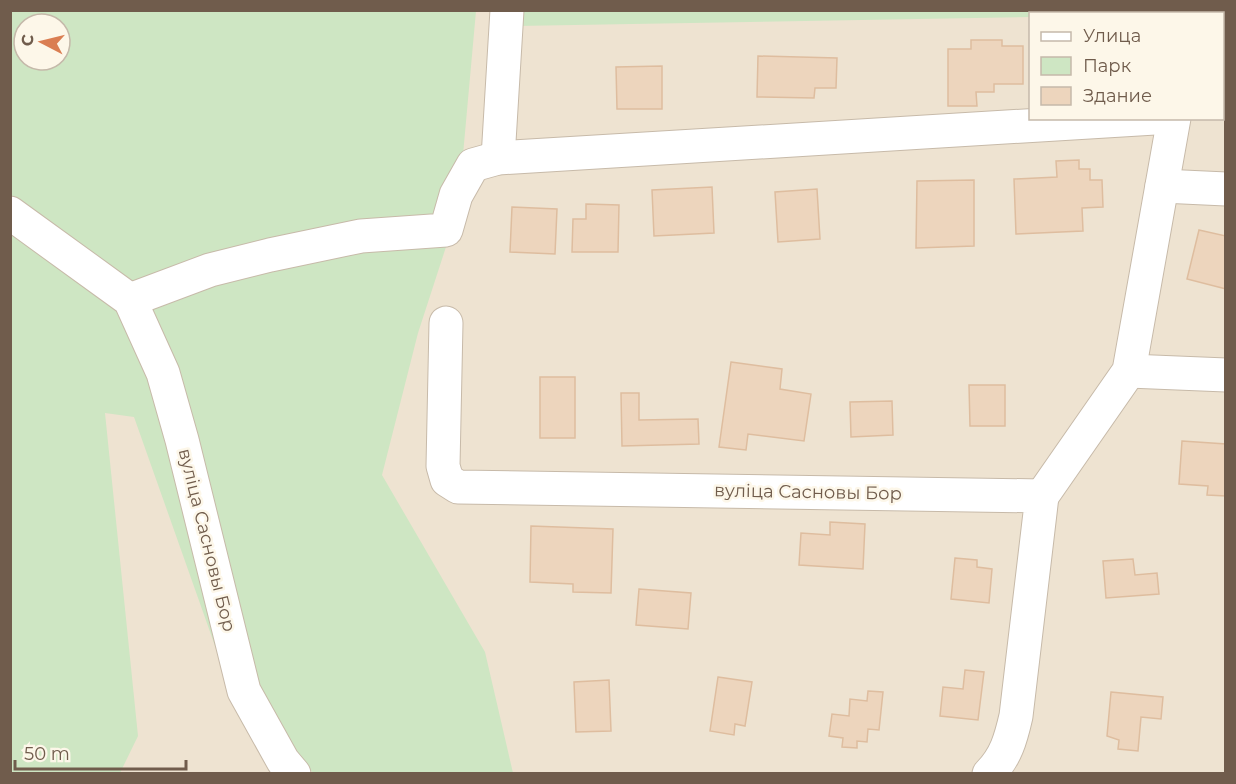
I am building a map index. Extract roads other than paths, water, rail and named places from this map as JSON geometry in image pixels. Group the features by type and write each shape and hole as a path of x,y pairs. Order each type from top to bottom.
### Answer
{"street":[{"path":"498,158 507,10"},
{"path":"10,213 130,300 210,270 270,255 361,236 446,230 456,195 473,165 498,158 1122,120"},
{"path":"989,774 999,764 1010,743 1016,716 1042,496 1129,371 1174,120"},
{"path":"1162,186 1226,189"},
{"name":"вуліца Сасновы Бор","path":"130,300 163,373 182,440 244,691 283,760 294,774"},
{"name":"вуліца Сасновы Бор","path":"446,323 443,466 447,480 458,487 1042,496"},
{"path":"1129,371 1226,375"}]}
